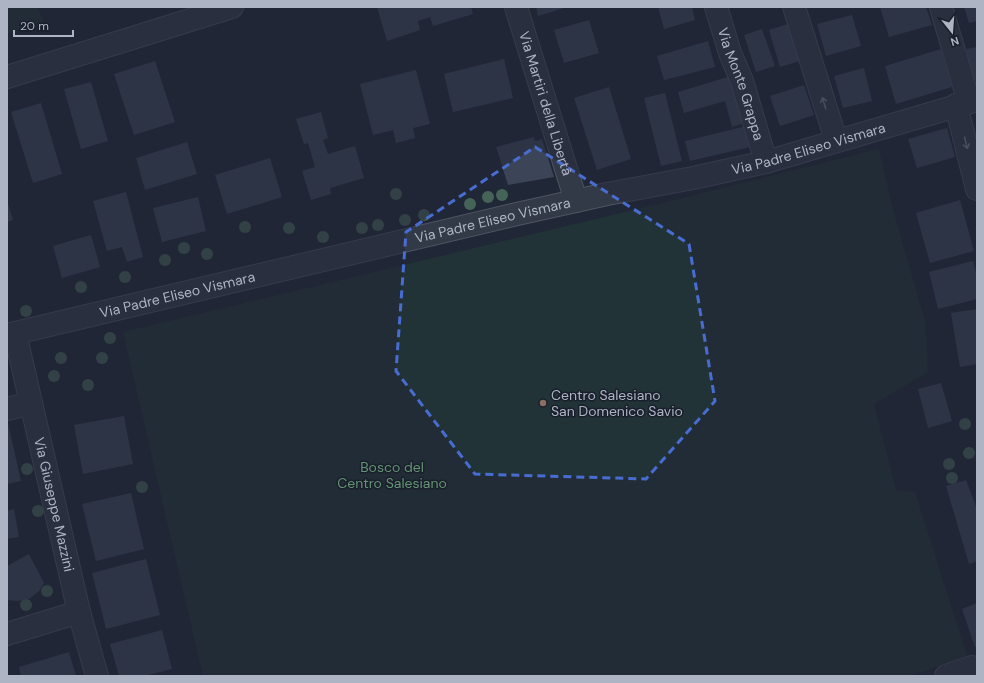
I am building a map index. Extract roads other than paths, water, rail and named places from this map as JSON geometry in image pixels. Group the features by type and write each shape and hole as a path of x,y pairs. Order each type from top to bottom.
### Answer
{"street":[{"path":"7,77 232,7"},
{"name":"Via Martiri della Libertà","path":"516,7 576,201"},
{"name":"Via Monte Grappa","path":"716,7 730,53 745,92 766,162"},
{"path":"794,7 836,140"},
{"path":"941,7 967,102 977,189"},
{"name":"Via Padre Eliseo Vismara","path":"11,334 576,201 766,162 967,102"},
{"name":"Via Giuseppe Mazzini","path":"11,334 31,403 79,612 97,676"},
{"path":"7,409 31,403"},
{"path":"7,634 79,612"},
{"path":"946,676 972,667"}],"place":[{"name":"Centro Salesiano San Domenico Savio","path":"543,403"}],"park label":[{"name":"Bosco del Centro Salesiano","path":"392,476"}]}
